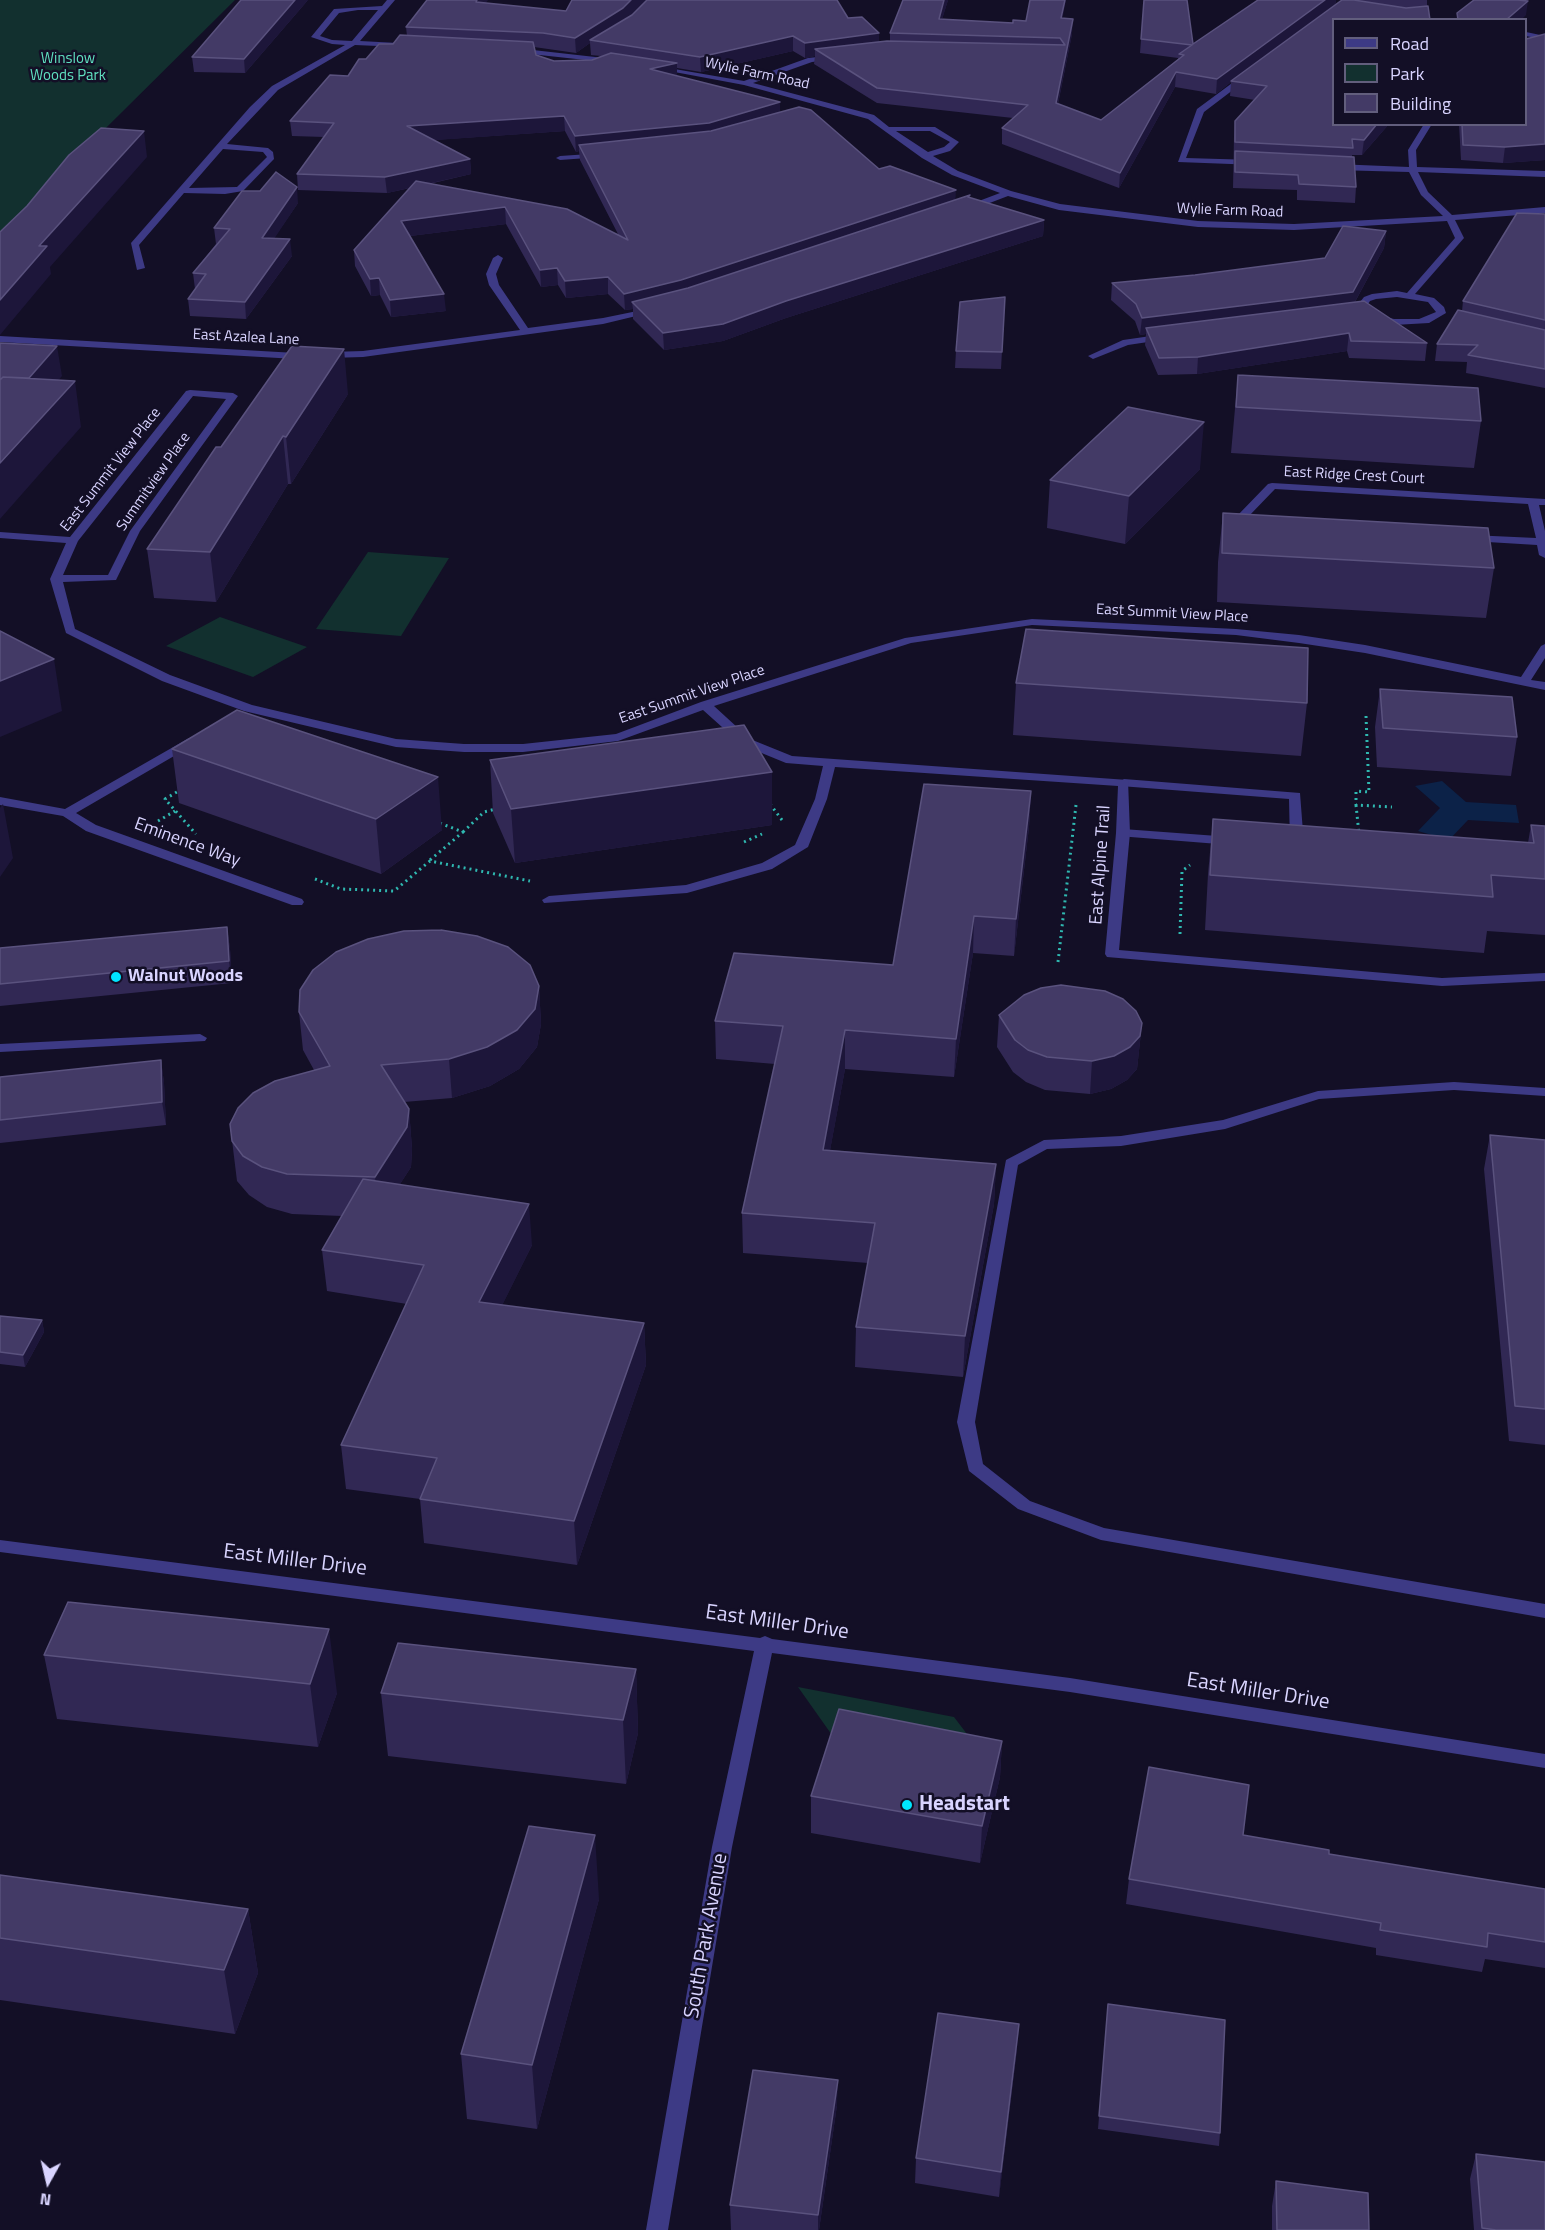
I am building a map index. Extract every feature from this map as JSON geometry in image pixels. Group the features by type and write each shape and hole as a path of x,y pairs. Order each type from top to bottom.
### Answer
{"street":[{"path":"140,268 134,245 275,88 354,43 392,0"},
{"path":"385,8 337,11 315,35 318,40 325,41 413,46"},
{"path":"1527,37 1545,38"},
{"path":"508,50 543,52 625,63"},
{"path":"579,56 589,50"},
{"path":"538,62 543,52"},
{"path":"746,83 810,60 844,55"},
{"path":"592,70 614,61"},
{"name":"Wylie Farm Road","path":"647,67 746,83 838,106 871,117 925,156 973,182 1008,193 1081,210 1198,224 1319,226 1545,210"},
{"path":"1256,70 1200,111 1181,160 1262,164"},
{"path":"815,112 838,106"},
{"path":"1410,295 1460,238 1450,218 1424,193 1413,171 1412,150 1427,126"},
{"path":"888,129 932,129 955,142 947,148 925,156"},
{"path":"183,190 240,189 271,157 269,152 264,150 222,146"},
{"path":"560,158 616,154"},
{"path":"1320,167 1545,174"},
{"path":"955,212 1008,193"},
{"path":"498,258 491,274 494,285 526,332"},
{"path":"1365,312 1362,303 1375,296 1410,295 1437,304 1441,309 1437,317"},
{"name":"East Azalea Lane","path":"0,339 296,356 363,354 603,321 658,309"},
{"path":"1353,313 1365,312 1394,322 1419,322 1437,317 1448,320"},
{"path":"1093,356 1126,342 1172,336"},
{"name":"East Summit View Place","path":"190,393 73,540 56,579 70,631 166,678 248,708 396,743 476,748 523,748 618,737 705,705 909,640 1032,622 1236,632 1299,639 1365,649 1545,686"},
{"name":"Summitview Place","path":"56,579 112,578 135,531 233,396 190,393"},
{"name":"East Ridge Crest Court","path":"1262,522 1240,519 1272,486 1539,502 1545,555"},
{"path":"0,535 73,540"},
{"path":"1463,538 1543,542"},
{"path":"1524,682 1545,648"},
{"name":"East Alpine Trail","path":"705,705 746,742 790,760 1125,783 1124,833 1112,954 1442,982 1545,977"},
{"path":"228,720 248,708"},
{"path":"67,813 197,737"},
{"path":"549,900 687,889 767,866 801,847 821,800 830,762"},
{"path":"1125,783 1295,796 1296,845 1285,844"},
{"name":"Eminence Way","path":"0,801 67,813 91,828 297,902"},
{"path":"1124,833 1250,842"},
{"path":"0,1048 200,1038"},
{"path":"1545,1092 1454,1086 1318,1095 1225,1124 1121,1141 1044,1145 1011,1163 966,1422 975,1467 1024,1505 1101,1534 1545,1611"},
{"name":"East Miller Drive","path":"0,1546 765,1643 1070,1685 1545,1761"},
{"name":"South Park Avenue","path":"657,2230 722,1846 765,1643"}],"path":[{"path":"1359,836 1356,791 1370,792 1366,716"},
{"path":"1058,962 1079,780"},
{"path":"184,788 165,799 195,834 205,838"},
{"path":"765,797 785,824"},
{"path":"1356,805 1392,807"},
{"path":"310,877 341,889 394,891 484,812 506,807"},
{"path":"435,821 463,832"},
{"path":"734,846 765,833"},
{"path":"1180,938 1182,871 1199,860"},
{"path":"430,861 526,881 538,880"}],"green space":[{"name":"Winslow Woods Park","path":"0,0 235,0 0,233"},
{"path":"368,552 449,558 401,636 316,629"},
{"path":"220,617 307,647 253,677 166,646"},
{"path":"798,1687 954,1717 1000,1777 839,1745"}],"water":[{"path":"1442,781 1466,802 1516,805 1519,823 1468,820 1449,840 1418,831 1440,808 1415,786"}],"building":[{"path":"241,0 295,0 244,59 192,57"},
{"path":"427,0 477,0 476,2 566,11 572,0 631,0 623,8 575,38 543,33 406,27"},
{"path":"647,0 837,0 848,18 862,17 879,33 805,43 793,36 700,57 590,40 632,15"},
{"path":"903,0 944,0 939,19 1013,23 1013,20 1026,21 1030,0 1065,0 1061,18 1073,19 1056,103 1101,120 1184,55 1179,54 1192,45 1141,39 1144,0 1187,0 1193,44 1258,0 1325,0 1217,79 1176,72 1120,173 1002,128 1028,105 877,88 815,49 887,41 1065,45 1060,38 890,33"},
{"path":"1342,0 1406,8 1428,6 1430,18 1332,18 1332,126 1375,126 1364,140 1352,139 1353,148 1235,142 1235,121 1267,86 1231,81"},
{"path":"1474,0 1528,1 1508,18 1458,18 1457,13"},
{"path":"1545,34 1545,144 1505,147 1463,145 1462,126 1527,126 1527,39"},
{"path":"400,35 533,42 536,55 554,61 592,60 611,53 677,63 650,69 780,102 709,123 575,136 564,116 407,126 470,159 385,177 297,174 334,123 290,121 330,75 348,76 359,59 366,59 379,44 393,44"},
{"path":"799,107 811,110 879,169 890,166 956,190 681,280 624,294 608,277 565,281 557,268 540,270 505,207 401,221 444,294 390,300 379,278 370,279 354,250 416,181 567,209 628,240 579,145 711,131"},
{"path":"101,128 144,131 39,246 47,246 0,300 0,232 27,206 69,155"},
{"path":"1235,151 1354,157 1356,187 1299,184 1298,175 1235,172"},
{"path":"276,172 297,187 262,238 290,239 245,302 188,299 206,274 193,273 230,229 214,228 242,191 260,191"},
{"path":"970,195 968,197 1044,220 786,301 723,324 663,333 632,302 688,288"},
{"path":"1517,213 1545,214 1545,320 1463,301"},
{"path":"1343,226 1386,231 1353,292 1142,318 1136,304 1112,283 1325,258"},
{"path":"1005,297 1002,352 956,351 960,302"},
{"path":"1364,301 1427,343 1351,341 1349,333 1198,357 1159,358 1146,328"},
{"path":"1458,310 1545,330 1545,369 1468,355 1478,345 1437,344"},
{"path":"0,343 57,346 29,378 3,377 0,380"},
{"path":"292,346 344,349 286,437 283,436 210,552 147,549 216,447 221,447"},
{"path":"1238,375 1478,388 1481,421 1236,407"},
{"path":"3,377 75,381 0,463 0,380"},
{"path":"1128,407 1204,422 1129,496 1050,480"},
{"path":"1223,513 1488,528 1494,568 1222,553"},
{"path":"1026,629 1308,648 1307,703 1016,683"},
{"path":"0,631 54,659 0,681"},
{"path":"1380,689 1512,697 1517,737 1383,728"},
{"path":"237,710 438,777 376,819 172,749"},
{"path":"744,725 772,772 511,809 490,760"},
{"path":"924,784 1031,791 1016,919 974,916 956,1039 845,1030 823,1150 996,1164 965,1336 856,1327 875,1223 742,1213 783,1026 715,1021 734,953 893,965"},
{"path":"1213,819 1534,843 1531,825 1545,826 1545,879 1491,875 1493,897 1210,875"},
{"path":"227,927 229,961 0,984 0,948"},
{"path":"441,930 477,936 508,947 530,965 539,986 535,1009 517,1030 487,1047 449,1059 381,1065 409,1109 407,1127 375,1177 287,1174 262,1167 243,1156 232,1141 230,1124 238,1108 253,1093 275,1081 330,1066 299,1012 300,990 313,970 336,952 368,939 404,931"},
{"path":"1061,985 1105,991 1123,999 1136,1011 1142,1023 1140,1036 1130,1047 1114,1056 1092,1061 1047,1057 1028,1050 1015,1040 999,1015 1024,995 1041,988"},
{"path":"161,1060 162,1102 0,1120 0,1077"},
{"path":"1490,1135 1545,1140 1545,1409 1515,1406"},
{"path":"363,1179 529,1204 479,1302 644,1323 574,1521 420,1499 437,1458 341,1445 424,1265 322,1250"},
{"path":"0,1316 42,1320 23,1355 0,1352"},
{"path":"68,1602 329,1629 310,1684 44,1655"},
{"path":"398,1643 636,1669 623,1720 381,1693"},
{"path":"839,1709 1002,1741 982,1826 811,1796"},
{"path":"1149,1767 1249,1785 1243,1835 1329,1850 1329,1854 1545,1889 1545,1942 1488,1933 1487,1947 1380,1930 1381,1923 1129,1879"},
{"path":"529,1826 595,1835 532,2065 461,2054"},
{"path":"0,1875 248,1909 224,1970 0,1938"},
{"path":"1108,2004 1225,2020 1220,2133 1099,2116"},
{"path":"938,2013 1019,2024 1001,2172 916,2158"},
{"path":"753,2070 838,2080 818,2215 730,2205"},
{"path":"1476,2154 1545,2162 1545,2230 1482,2228"},
{"path":"1276,2181 1368,2193 1369,2230 1277,2230"}],"place":[{"name":"Walnut Woods","path":"116,977"},
{"name":"Headstart","path":"907,1805"}]}
